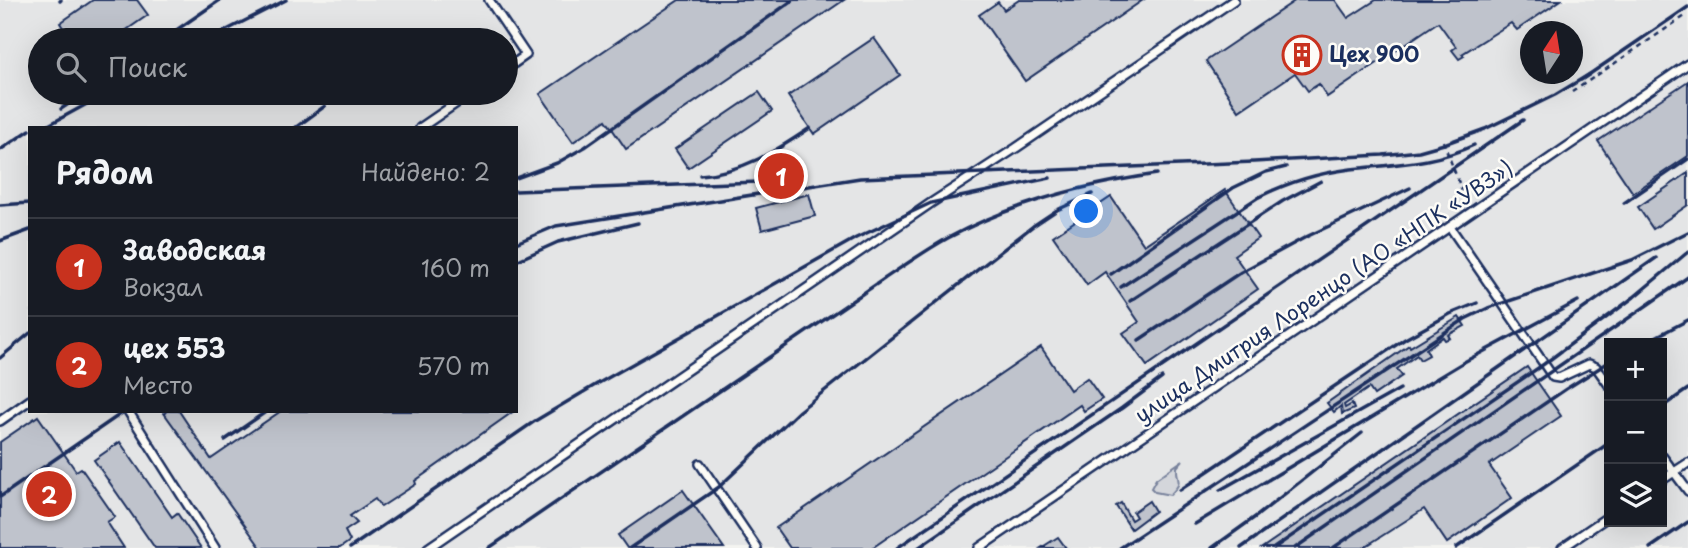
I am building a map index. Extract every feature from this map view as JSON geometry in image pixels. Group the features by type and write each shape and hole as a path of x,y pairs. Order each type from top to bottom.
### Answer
{"lane":[{"path":"489,0 508,28"},
{"path":"428,548 931,203 1234,0"},
{"path":"518,43 526,55 518,61"},
{"name":"улица Дмитрия Лоренцо (АО «НПК «УВЗ»)","path":"979,548 1688,64"},
{"path":"423,126 454,105"},
{"path":"1450,227 1553,377 1559,378 1584,364 1592,364 1604,380"},
{"path":"0,421 28,401"},
{"path":"129,413 215,548"},
{"path":"1667,463 1688,491"},
{"path":"1667,477 1688,463"},
{"path":"700,464 757,548"},
{"path":"1562,548 1604,519"}],"path":[{"path":"1573,92 1688,14"},
{"path":"1443,141 1462,191"}],"shaded area":[{"path":"0,0 1688,0 1688,548 0,548"},
{"path":"1183,460 1177,467 1179,484 1170,495 1155,492 1151,488 1156,479"}],"building":[{"path":"93,0 137,0 148,15 129,28 63,28 60,23"},
{"path":"679,0 844,0 626,149 606,120 573,142 540,94"},
{"path":"1019,0 1143,0 1025,81 979,15 998,2 1004,10"},
{"name":"Цех 900","path":"1296,0 1335,0 1348,18 1376,0 1561,0 1530,21 1520,21 1520,28 1517,30 1511,23 1462,54 1464,56 1459,59 1452,50 1456,47 1438,22 1327,97 1319,84 1308,91 1295,73 1239,111 1206,61"},
{"path":"874,38 900,75 814,134 788,96"},
{"path":"1688,81 1688,156 1633,193 1598,141"},
{"path":"759,92 772,111 688,168 675,149"},
{"path":"1688,173 1688,205 1653,229 1638,207"},
{"path":"1225,190 1258,238 1234,255 1258,289 1147,366 1123,333 1139,322 1105,272 1087,285 1053,236 1111,197 1144,245"},
{"path":"809,194 815,216 762,230 756,208"},
{"path":"1459,317 1465,326 1448,335 1450,338 1445,340 1443,337 1426,349 1429,355 1420,360 1417,355 1397,369 1402,376 1374,395 1369,388 1344,405 1345,408 1352,404 1354,409 1342,414 1341,406 1334,412 1327,403 1409,345 1410,347"},
{"path":"1041,347 1070,390 1087,378 1102,399 1084,411 1080,405 872,548 790,548 776,528"},
{"path":"1527,367 1561,416 1489,465 1512,498 1447,543 1424,509 1363,548 1262,548"},
{"path":"164,413 180,413 211,459 278,413 511,413 381,507 375,499 350,516 357,523 345,531 350,541 340,548 261,548"},
{"path":"38,416 76,471 81,468 115,517 107,522 124,548 0,548 0,442"},
{"path":"120,442 172,517 177,513 201,548 155,548 94,460"},
{"path":"683,490 724,548 627,548 618,535"},
{"path":"1149,501 1155,511 1131,529 1116,506 1121,503 1131,520 1136,517 1133,512"},
{"path":"1058,537 1066,548 1041,548"}],"railway":[{"path":"179,28 220,0"},
{"path":"231,28 286,0"},
{"path":"518,177 557,163 585,147 793,0"},
{"path":"1583,79 1688,7"},
{"path":"518,242 556,226 860,178 1254,162 1419,151 1485,129 1555,95 1590,74"},
{"path":"61,109 67,105"},
{"path":"47,126 85,105"},
{"path":"298,126 325,106"},
{"path":"897,548 1523,120"},
{"path":"700,175 745,165 810,128"},
{"path":"0,150 28,131"},
{"path":"1121,287 1257,198 1279,188 1302,179 1339,171 1429,160 1474,145"},
{"path":"1624,203 1688,159"},
{"path":"1111,274 1233,188 1266,172 1286,167"},
{"path":"489,548 948,238 1023,205 1103,183 1157,174"},
{"path":"350,548 535,421 856,238 931,203 1050,178"},
{"path":"518,191 786,181"},
{"path":"1130,301 1283,201 1321,181"},
{"path":"1139,340 1241,272 1306,237 1410,188"},
{"path":"630,548 719,487 799,411 1033,226 1057,210 1092,194"},
{"path":"0,205 28,203"},
{"path":"518,260 558,242 638,223"},
{"path":"0,241 28,231"},
{"path":"1120,548 1465,319 1488,308 1632,260 1688,232"},
{"path":"1274,548 1544,364 1634,297 1688,252"},
{"path":"1241,548 1656,258"},
{"path":"1295,548 1688,277"},
{"path":"1195,524 1464,362 1578,301"},
{"path":"1180,490 1405,339 1450,314 1477,303"},
{"path":"1654,338 1688,320"},
{"path":"0,358 28,335"},
{"path":"1333,548 1604,365"},
{"path":"918,548 1162,378"},
{"path":"1220,490 1400,389"},
{"path":"1667,404 1688,389"},
{"path":"0,497 122,413"},
{"path":"225,440 264,413"},
{"path":"1212,548 1362,433"},
{"path":"1456,548 1604,446"},
{"path":"1650,548 1688,522"}],"place":[{"name":"Цех 900","path":"1302,55"},
{"name":"Заводская","path":"781,176"},
{"name":"цех 553","path":"49,494"}]}
